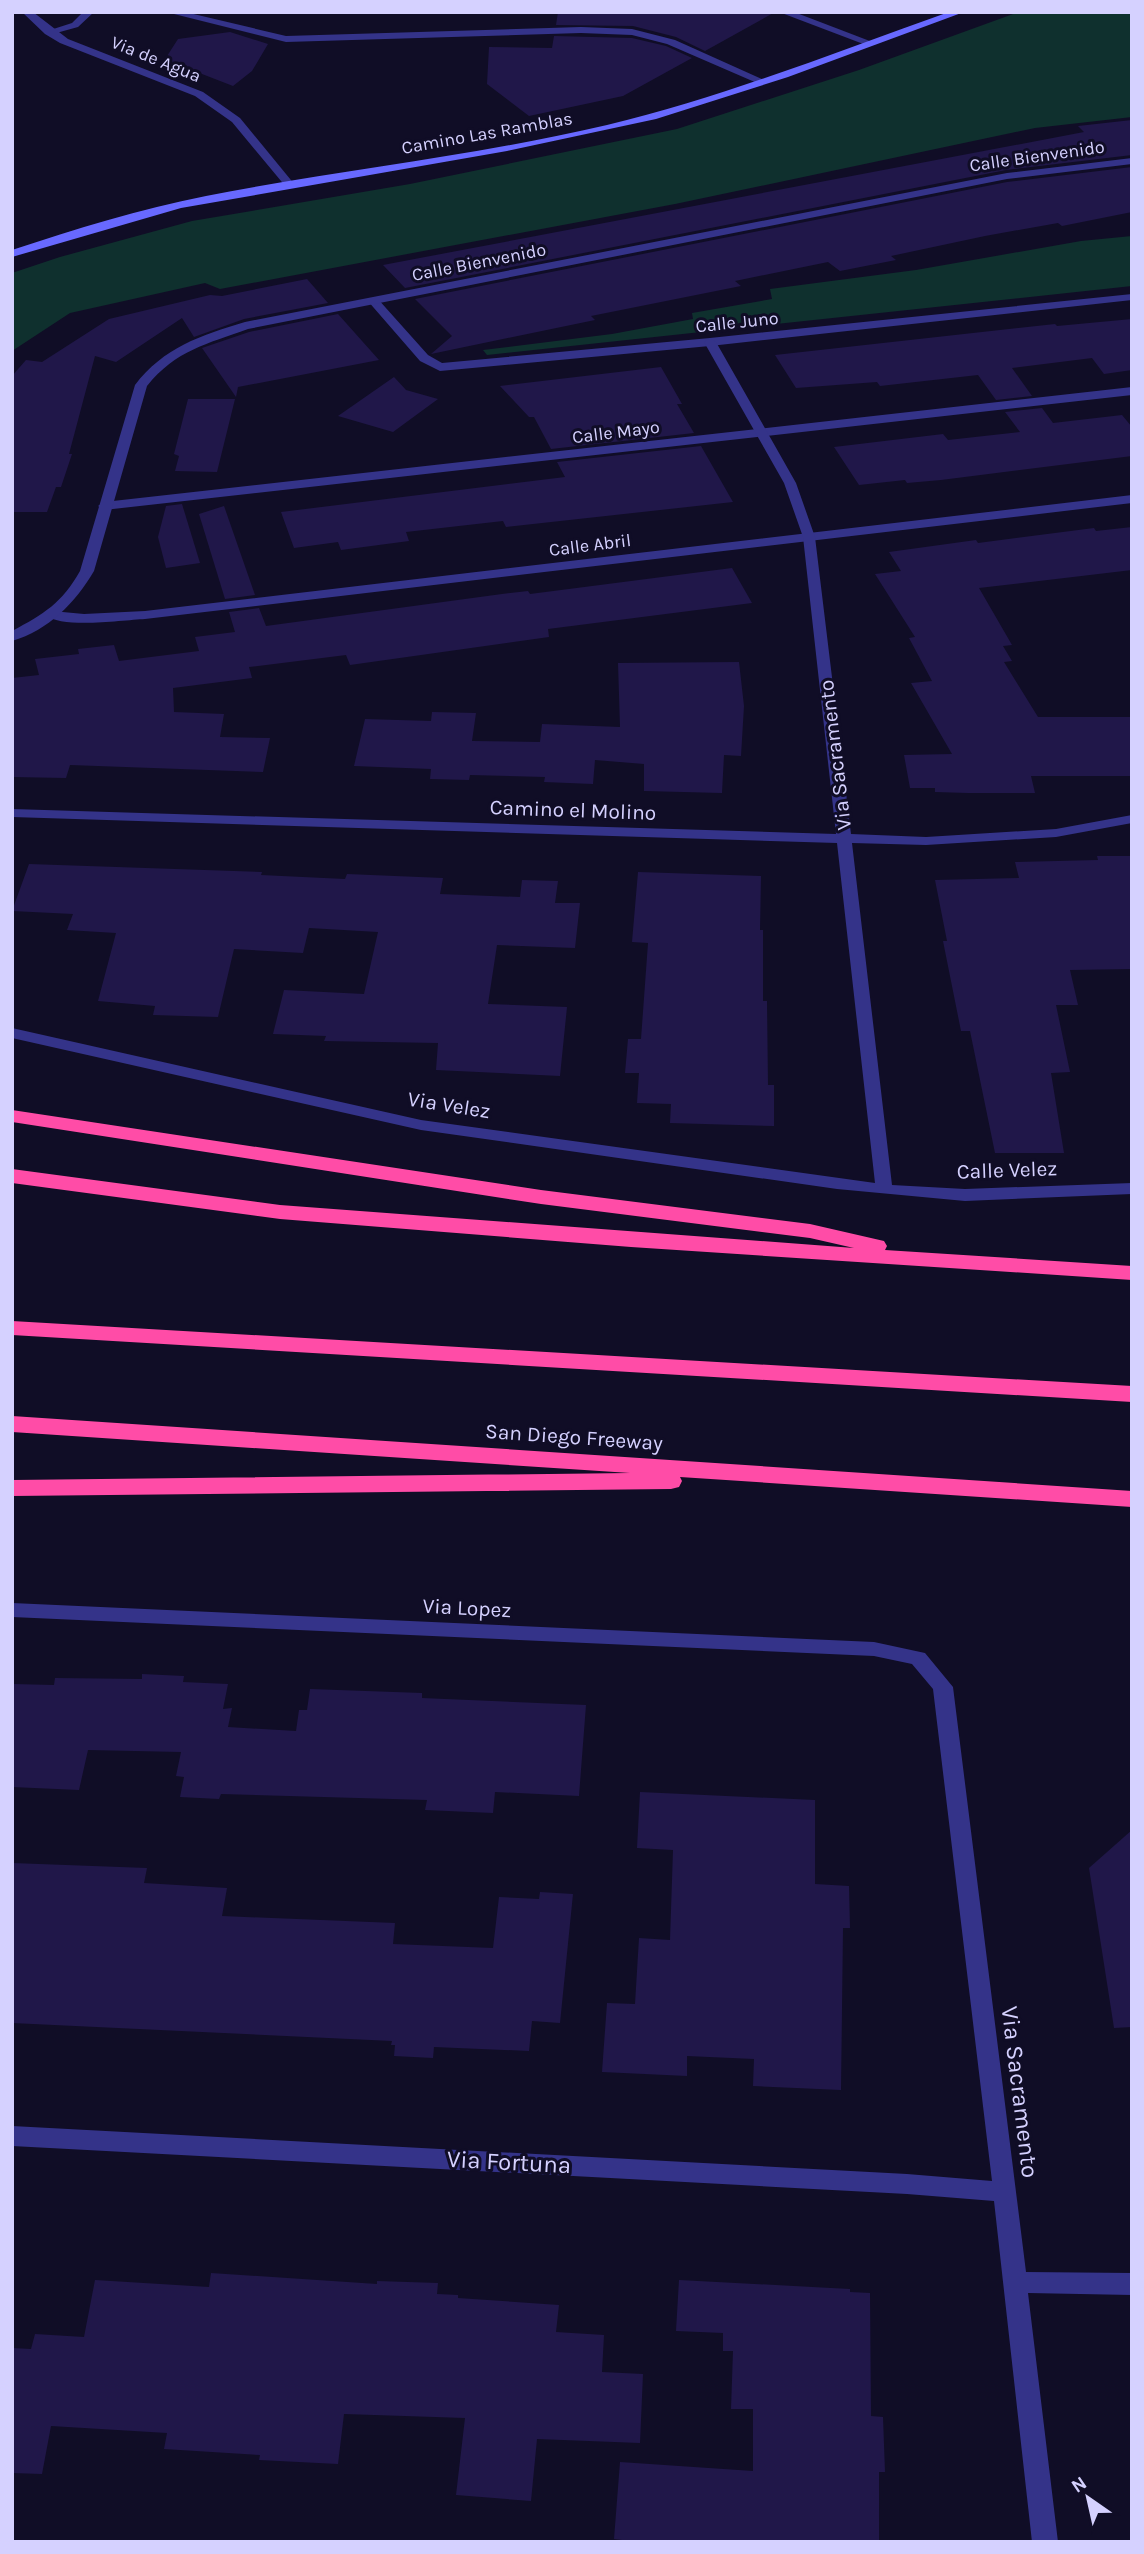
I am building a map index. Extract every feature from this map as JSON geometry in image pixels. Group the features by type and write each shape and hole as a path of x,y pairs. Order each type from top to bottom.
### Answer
{"highway":[{"path":"12,1116 541,1197 810,1231 944,1261"},
{"path":"12,1176 280,1212 632,1240 1132,1273"},
{"path":"12,1328 1132,1394"},
{"name":"San Diego Freeway","path":"12,1424 1132,1499"},
{"path":"12,1488 841,1480"}],"main road":[{"name":"Camino Las Ramblas","path":"12,254 118,219 204,200 608,128 676,110 959,12"}],"street":[{"name":"Via de Agua","path":"27,12 49,32 138,72 199,94 236,120 290,185"},
{"path":"49,32 75,25 89,12"},
{"path":"171,12 286,39 581,30 632,32 671,42 761,81"},
{"path":"784,12 870,43"},
{"name":"Calle Bienvenido","path":"12,637 52,615 74,593 88,571 104,506 141,385 159,363 205,339 244,326 1007,176 1132,160"},
{"name":"Calle Juno","path":"373,300 424,358 440,367 710,342 1132,297"},
{"name":"Via Sacramento","path":"710,342 790,483 809,537 884,1190"},
{"name":"Calle Mayo","path":"104,506 135,505 1132,391"},
{"name":"Calle Abril","path":"52,615 84,618 145,615 1132,499"},
{"name":"Camino el Molino","path":"12,813 845,840 1012,838 1132,819"},
{"name":"Via Velez","path":"12,1033 421,1125 884,1190"},
{"name":"Calle Velez","path":"884,1190 965,1195 1132,1188"},
{"name":"Via Lopez","path":"12,1610 874,1649 918,1658"},
{"name":"Via Sacramento","path":"918,1658 943,1687 1045,2542"},
{"name":"Via Fortuna","path":"12,2136 893,2183 1005,2192"},
{"path":"1015,2281 1132,2284"}],"green space":[{"path":"1019,12 1132,12 1132,117 1035,128 675,204 220,289 205,283 70,313 12,351 12,273 192,221 410,184 677,129 859,70"},
{"path":"1132,236 1132,286 487,355 483,350 612,334 693,319 692,313 772,299 770,289 916,270 1081,241"}],"building":[{"path":"558,12 775,12 705,51 676,37 633,26 556,25"},
{"path":"230,32 268,44 252,71 233,86 184,67 160,67 178,39"},
{"path":"554,36 632,38 666,46 692,58 623,96 529,116 487,84 489,47 552,48"},
{"path":"1132,120 1132,155 1006,170 405,288 383,265 1084,132 1078,126"},
{"path":"1132,167 1132,212 1062,226 1058,223 985,236 891,256 896,260 840,271 828,262 735,281 741,286 591,316 595,320 431,354 452,336 415,299 1007,182"},
{"path":"307,279 328,303 244,319 194,337 182,318 116,362 95,356 69,454 72,454 61,487 56,487 47,512 12,512 12,376 26,360 42,362 109,319 210,295 222,296"},
{"path":"338,314 379,360 238,387 236,397 202,348 249,332"},
{"path":"1132,319 1132,370 1104,374 1092,358 1012,368 1032,396 996,400 978,375 880,386 877,382 796,388 775,355 1055,324 1057,326"},
{"path":"661,367 682,404 677,404 694,433 551,449 534,417 529,417 500,386"},
{"path":"394,377 406,390 438,399 393,432 338,416"},
{"path":"188,399 235,399 217,472 175,471 179,456 174,454"},
{"path":"1042,408 1053,423 1122,415 1132,427 1132,456 941,480 907,483 905,480 859,485 834,447 943,434 948,440 1020,432 1005,412"},
{"path":"701,446 733,502 506,527 503,521 406,532 409,541 341,550 338,542 294,548 281,512 565,477 557,462"},
{"path":"182,504 200,563 166,568 158,537 166,506"},
{"path":"224,506 255,595 225,599 199,514"},
{"path":"1132,527 1132,570 979,588 1012,645 1003,646 1012,661 1004,662 1038,717 1132,717 1132,776 1031,776 1035,793 935,792 935,788 910,788 904,755 952,754 911,683 932,681 909,638 915,637 875,574 901,571 889,552 976,540 978,543 1094,528 1096,531"},
{"path":"732,568 752,603 548,629 549,637 350,665 346,655 249,667 252,678 173,688 174,712 224,714 220,737 270,738 263,772 70,765 66,778 12,777 12,678 39,675 35,659 79,654 78,649 114,645 119,661 199,651 195,637 235,632 229,612 259,608 266,626 502,594 528,591 530,594"},
{"path":"739,662 744,706 741,756 724,755 722,793 644,791 644,764 595,760 593,784 544,782 545,777 470,775 469,780 430,779 431,769 354,766 365,719 431,721 432,712 476,713 472,741 540,742 542,724 620,727 618,663"},
{"path":"1097,856 1132,856 1132,969 1070,970 1078,1005 1056,1005 1070,1072 1051,1073 1064,1153 995,1153 970,1031 961,1031 943,941 947,941 935,880 1019,878 1015,862 1098,860"},
{"path":"29,864 262,872 261,875 345,879 347,874 443,878 440,894 520,897 522,880 558,881 555,903 580,903 575,948 497,945 488,1004 567,1007 560,1076 436,1070 438,1043 324,1041 326,1036 273,1034 284,990 364,994 378,932 309,928 303,953 234,949 218,1017 153,1015 155,1006 98,1001 116,933 67,930 73,914 12,911"},
{"path":"638,872 761,876 763,1001 767,1001 768,1085 774,1085 774,1126 670,1123 671,1104 637,1103 639,1073 625,1073 628,1039 641,1039 648,943 632,942"},
{"path":"142,1674 184,1676 183,1682 228,1684 223,1709 232,1708 228,1727 296,1731 299,1710 307,1710 310,1689 422,1693 422,1698 586,1705 579,1796 495,1792 493,1813 425,1810 427,1800 221,1794 219,1799 180,1797 184,1777 176,1776 181,1752 88,1750 79,1790 12,1787 12,1684 54,1685 55,1678 142,1679"},
{"path":"640,1792 815,1800 815,1884 849,1886 850,1928 843,1928 841,2090 753,2086 754,2059 687,2056 687,2076 602,2072 607,2003 635,2004 639,1938 670,1940 673,1850 637,1848"},
{"path":"1132,1830 1132,2027 1114,2028 1089,1868"},
{"path":"12,1863 147,1868 144,1883 227,1888 222,1916 395,1923 393,1944 493,1948 499,1897 539,1899 540,1892 573,1894 560,2023 532,2021 529,2051 434,2047 433,2058 394,2056 395,2045 391,2045 392,2041 12,2023"},
{"path":"211,2273 377,2284 377,2281 438,2283 437,2294 458,2295 458,2298 559,2305 556,2332 604,2335 602,2372 643,2374 640,2443 537,2439 531,2501 456,2495 465,2418 344,2414 338,2464 259,2460 260,2455 164,2449 167,2433 51,2426 42,2474 12,2473 12,2348 31,2349 35,2334 84,2337 95,2280 209,2287"},
{"path":"679,2280 850,2289 850,2292 870,2293 871,2416 883,2417 885,2472 879,2472 879,2542 638,2542 614,2539 620,2462 753,2471 753,2409 731,2409 733,2351 723,2351 723,2333 676,2331"}]}
